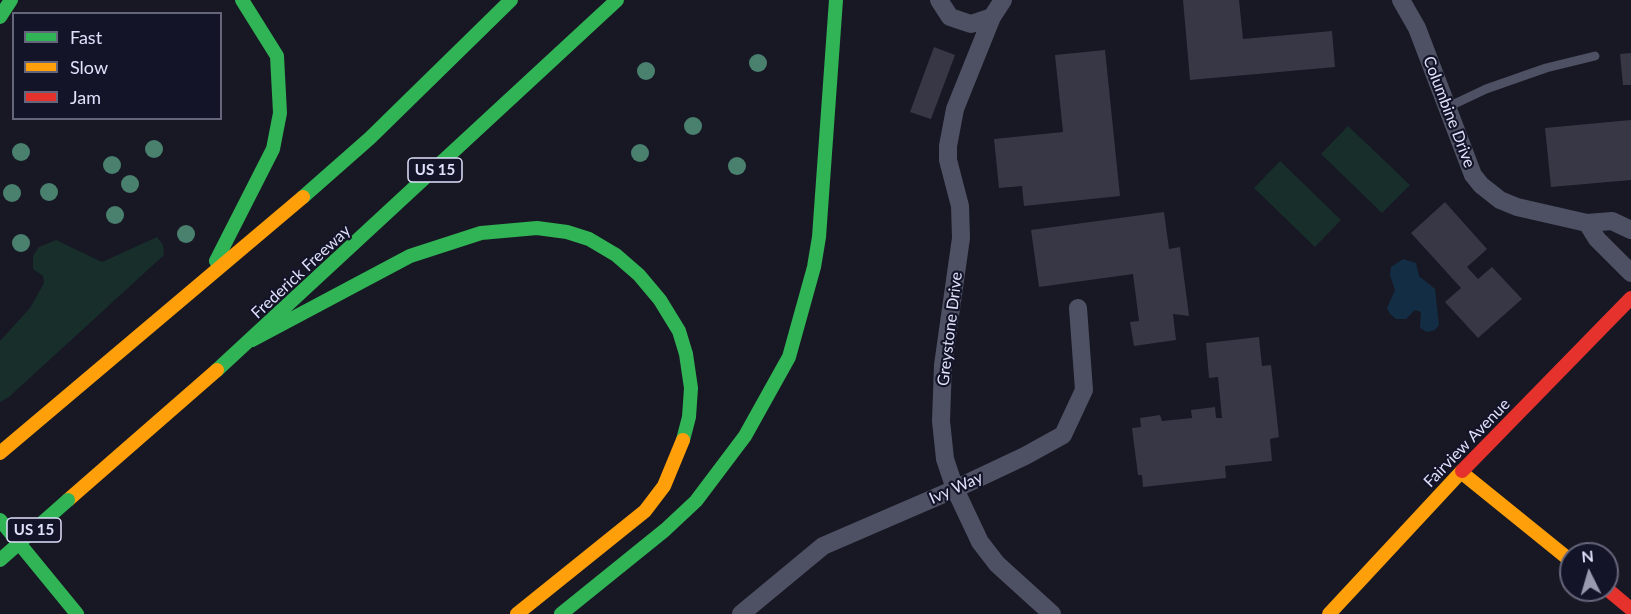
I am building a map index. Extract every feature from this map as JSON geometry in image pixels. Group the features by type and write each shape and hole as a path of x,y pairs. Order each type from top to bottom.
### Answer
{"main road":[{"path":"0,17 11,0"},
{"path":"202,284 263,172 273,149 280,113 280,77 277,56 242,0"},
{"path":"0,453 202,284 370,138 511,0"},
{"name":"Frederick Freeway","path":"0,560 252,340 617,0"},
{"path":"561,614 665,530 696,501 745,436 789,357 806,301 819,237 836,0"},
{"path":"252,340 410,256 481,232 521,228 567,232 598,244 616,255 639,275 660,300 679,330 686,354 691,388 689,417 680,453 664,486 645,511 517,614"},
{"name":"Fairview Avenue","path":"1329,614 1461,472 1631,298"},
{"path":"1461,472 1559,551"},
{"path":"0,520 67,611"},
{"path":"1619,600 1631,609"}],"street":[{"path":"939,0 950,17 960,22 971,24 992,17"},
{"name":"Greystone Drive","path":"1003,0 992,17 955,109 948,146 948,160 960,206 961,238 943,365 941,421 945,459 954,489 980,542 997,564 1052,614"},
{"name":"Columbine Drive","path":"1401,0 1417,28 1473,175 1490,194 1527,210 1587,223 1612,221 1631,230"},
{"path":"1587,223 1597,239 1631,273"},
{"name":"Ivy Way","path":"741,614 823,546 954,489 1025,456 1063,435 1084,390 1078,308"}],"lane":[{"path":"1448,107 1546,68 1595,56"}],"green space":[{"path":"1348,126 1410,185 1382,213 1321,154"},
{"path":"1280,161 1341,220 1315,247 1254,188"},
{"path":"157,237 163,245 164,255 9,397 0,402 0,341 30,308 44,283 43,276 33,269 33,256 39,247 56,240 102,262"}],"water":[{"path":"1403,259 1416,263 1419,276 1435,289 1439,325 1435,330 1427,332 1420,328 1421,312 1415,310 1406,319 1396,319 1387,308 1395,290 1390,275 1391,267"}],"building":[{"path":"1183,0 1239,0 1243,39 1332,31 1335,67 1190,80"},
{"path":"934,47 955,55 931,119 910,112"},
{"path":"1105,50 1120,196 1024,206 1022,186 999,188 994,139 1063,132 1055,55"},
{"path":"1631,53 1631,85 1623,85 1620,54"},
{"path":"1631,120 1631,180 1551,187 1545,128"},
{"path":"1445,202 1487,249 1467,267 1478,279 1492,267 1522,299 1478,338 1445,302 1461,288 1411,233"},
{"path":"1164,212 1169,249 1180,247 1189,316 1173,314 1176,340 1134,346 1130,322 1139,321 1133,274 1039,287 1031,230"},
{"path":"1259,337 1262,366 1271,365 1279,437 1270,439 1272,461 1225,466 1226,478 1143,487 1142,475 1138,475 1132,428 1141,427 1140,418 1160,415 1162,421 1192,418 1191,410 1215,407 1216,418 1222,418 1218,377 1209,378 1206,343"}],"traffic: fast":[{"path":"0,17 11,0"},
{"path":"216,261 273,149 280,113 277,56 242,0"},
{"path":"303,197 370,138 511,0"},
{"path":"217,370 617,0"},
{"path":"561,614 665,530 696,501 745,436 789,357 814,267 819,237 836,0"},
{"path":"252,340 410,256 481,233 537,228 567,232 589,239 616,255 639,275 660,300 679,331 686,354 691,388 689,417 683,440"},
{"path":"0,560 68,500"},
{"path":"0,520 77,614"}],"traffic: slow":[{"path":"0,453 303,197"},
{"path":"68,500 217,370"},
{"path":"517,614 645,511 664,486 683,440"},
{"path":"1329,614 1462,471"},
{"path":"1461,472 1559,551"}],"traffic: jam":[{"path":"1462,471 1631,298"},
{"path":"1619,599 1631,609"}]}
